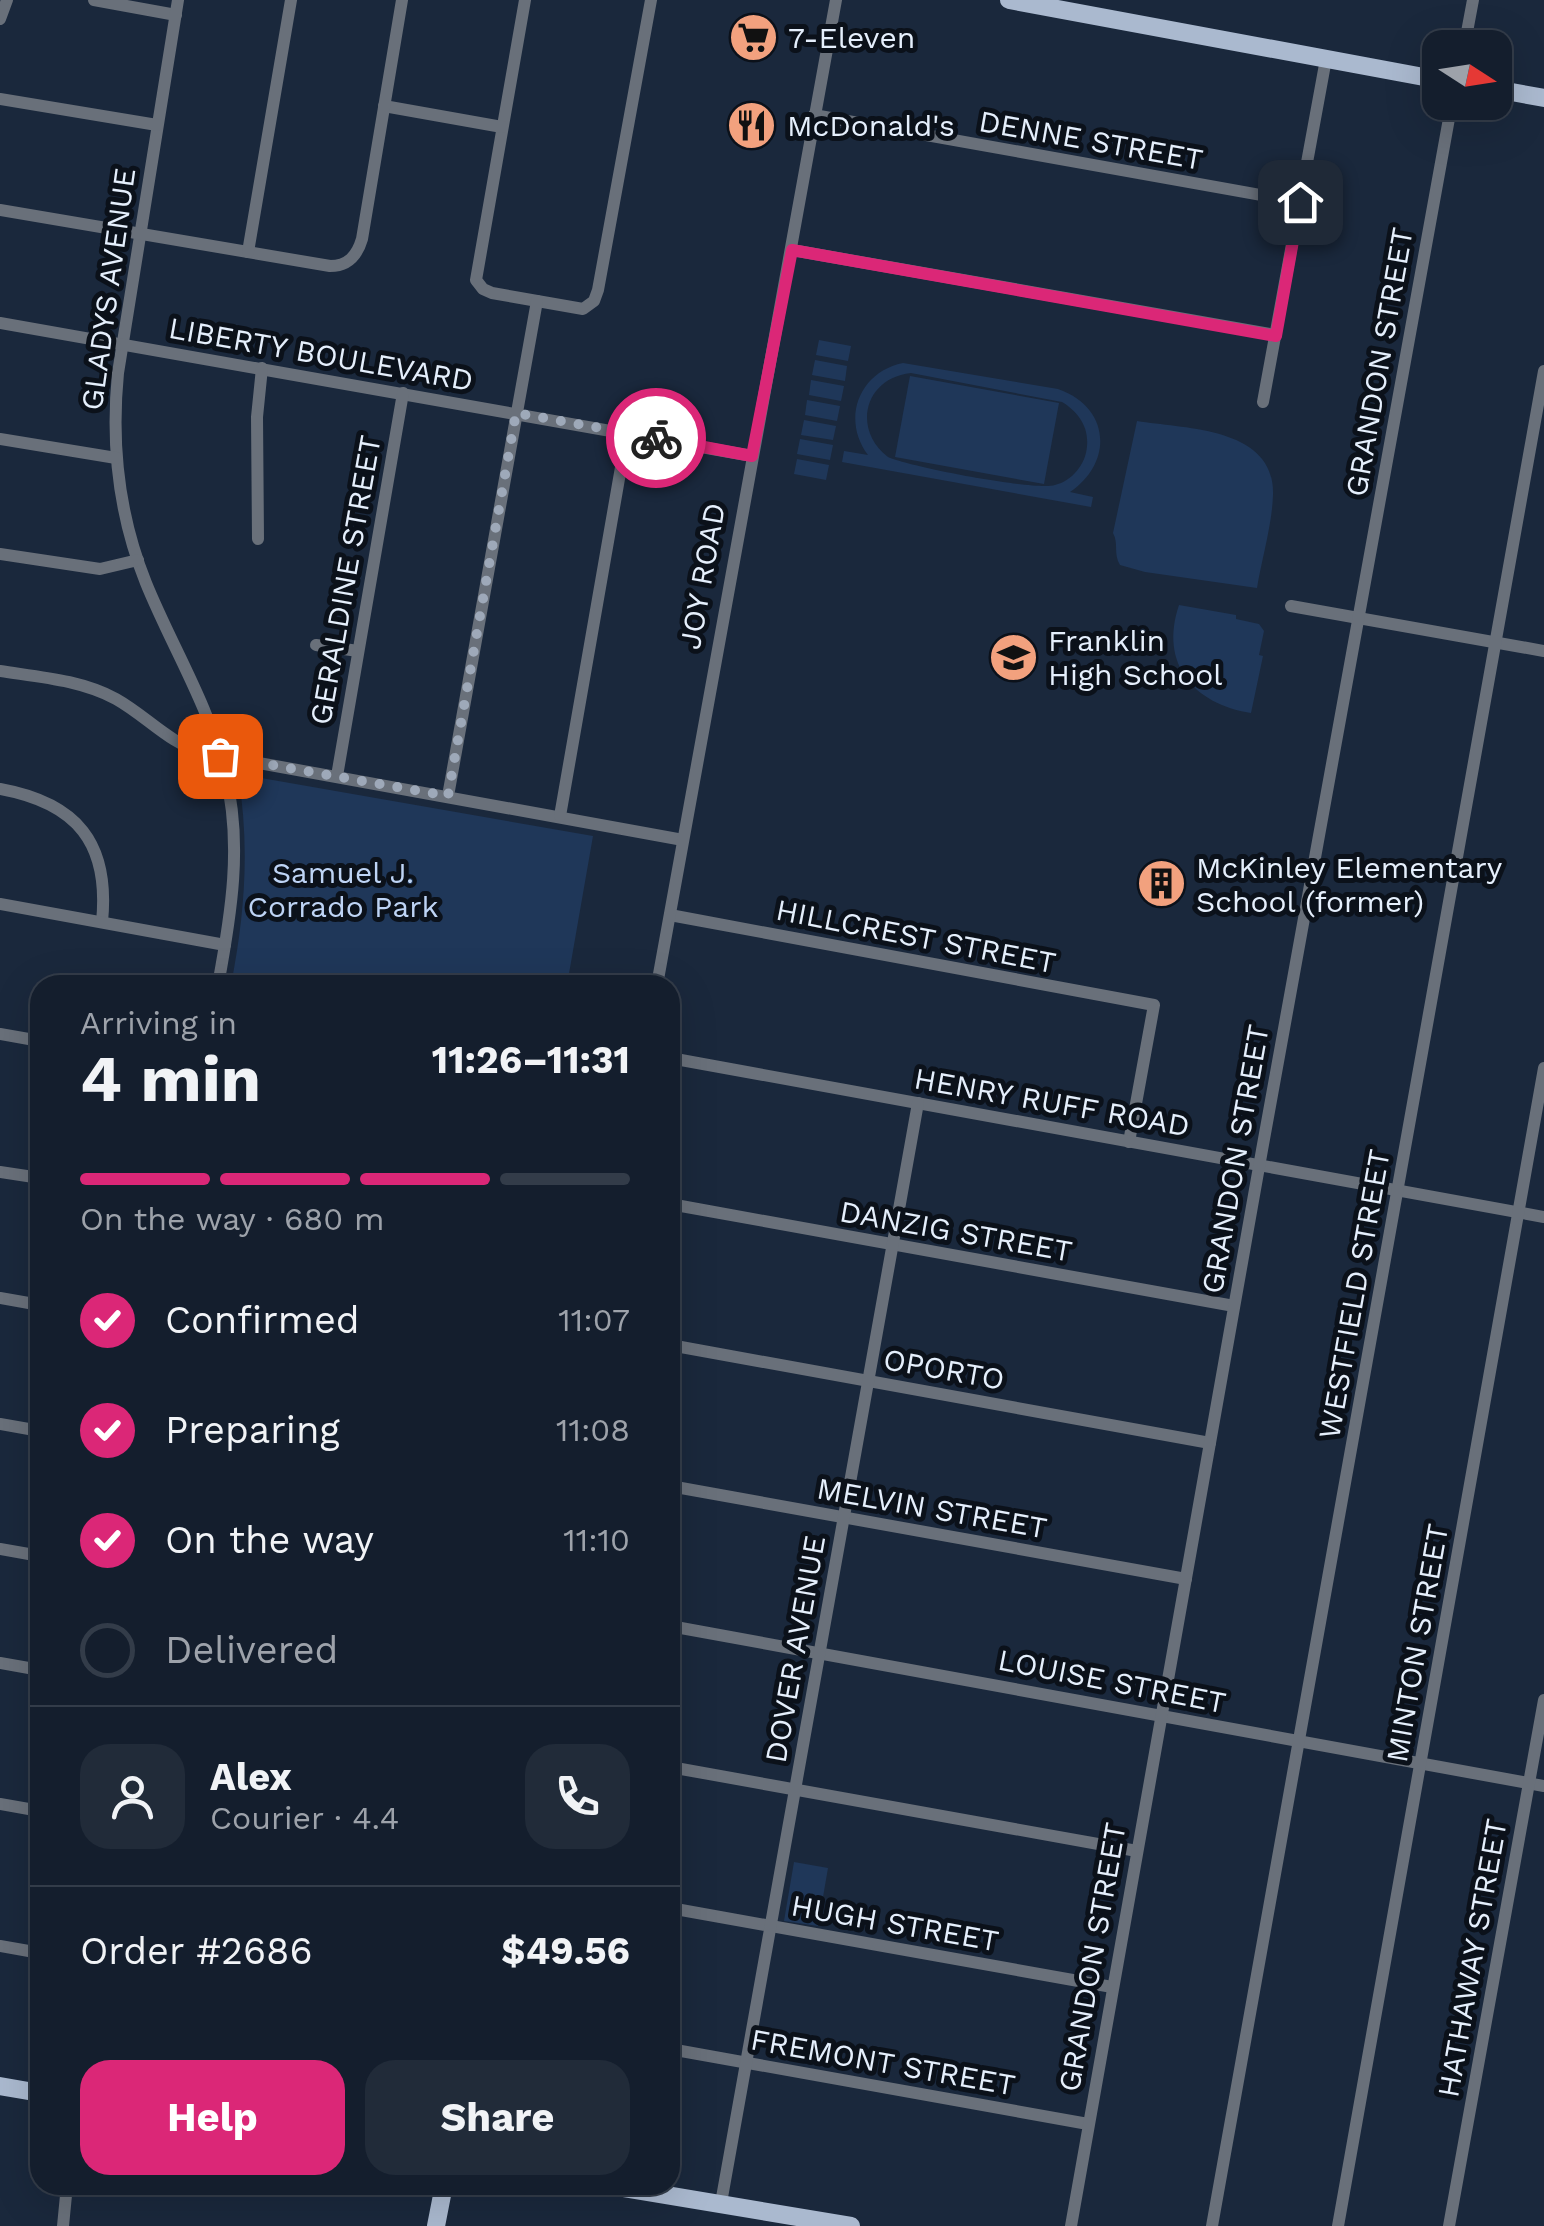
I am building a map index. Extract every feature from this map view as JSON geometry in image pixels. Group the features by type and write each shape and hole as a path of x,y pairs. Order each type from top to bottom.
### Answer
{"main road":[{"path":"1008,0 1056,4 1422,77"},
{"path":"1512,93 1544,98"},
{"path":"0,2086 30,2091"},
{"path":"436,2226 442,2195"},
{"path":"670,2195 851,2226"}],"street":[{"path":"0,19 7,0"},
{"path":"94,0 176,15"},
{"name":"GLADYS AVENUE","path":"178,0 115,404 116,458 123,507 138,560 203,703 226,776 234,884 220,975"},
{"path":"248,252 291,0"},
{"path":"0,210 330,266 349,261 362,239 402,0"},
{"path":"524,0 475,275 477,283 488,292 582,309 597,296 650,0"},
{"name":"JOY ROAD","path":"660,975 836,0"},
{"path":"1467,30 1473,0"},
{"path":"1264,402 1326,59"},
{"path":"0,98 157,126"},
{"path":"384,106 502,127"},
{"name":"DENNE STREET","path":"814,115 1300,202"},
{"name":"GRANDON STREET","path":"1071,2226 1449,120"},
{"path":"792,250 1276,336"},
{"path":"448,796 537,301"},
{"name":"LIBERTY BOULEVARD","path":"0,323 752,456"},
{"path":"258,539 257,417 262,368"},
{"name":"WESTFIELD STREET","path":"1212,2226 1544,370"},
{"name":"GERALDINE STREET","path":"337,776 404,393"},
{"path":"560,816 627,433"},
{"path":"0,439 116,458"},
{"path":"0,554 100,570 138,560"},
{"path":"1291,606 1544,651"},
{"path":"316,645 358,651"},
{"path":"0,670 102,692 173,741 220,756 682,840"},
{"path":"0,789 46,800 81,828 100,866 102,922"},
{"path":"0,904 226,945"},
{"name":"HILLCREST STREET","path":"670,915 1154,1005 1129,1142"},
{"path":"0,1034 30,1039"},
{"name":"HENRY RUFF ROAD","path":"680,1060 1544,1217"},
{"name":"MINTON STREET","path":"1338,2226 1544,1068"},
{"name":"DOVER AVENUE","path":"721,2203 918,1103"},
{"path":"0,1172 30,1176"},
{"name":"DANZIG STREET","path":"680,1206 1234,1306"},
{"path":"0,1298 30,1303"},
{"name":"OPORTO","path":"680,1347 1210,1443"},
{"path":"0,1424 30,1429"},
{"name":"MELVIN STREET","path":"680,1488 1186,1580"},
{"path":"0,1550 30,1554"},
{"name":"LOUISE STREET","path":"680,1628 1544,1786"},
{"path":"0,1663 30,1668"},
{"name":"HATHAWAY STREET","path":"1450,2226 1544,1700"},
{"path":"680,1769 1136,1851"},
{"path":"0,1804 30,1809"},
{"name":"HUGH STREET","path":"680,1910 1112,1987"},
{"path":"0,1946 30,1951"},
{"name":"FREMONT STREET","path":"680,2050 1088,2124"},
{"path":"63,2226 66,2195"}],"green space":[{"path":"819,340 851,346 848,361 816,355"},
{"path":"815,360 847,366 845,381 812,375"},
{"path":"903,363 1058,389 1075,397 1088,408 1100,436 1094,466 1070,492 1093,497 1091,507 842,462 844,451 868,455 856,427 856,412 865,387 888,368","holes":["911,373 1062,402 1081,420 1087,446 1077,471 1055,485 972,477 888,457 877,446 867,420 868,407 883,384"]},
{"path":"910,376 1059,403 1044,484 895,457"},
{"path":"811,380 844,386 841,401 809,395"},
{"path":"807,400 840,406 837,421 805,415"},
{"path":"804,420 836,426 833,440 801,435"},
{"path":"1137,421 1224,436 1259,456 1270,473 1273,495 1257,588 1120,565 1113,533"},
{"path":"800,439 833,445 830,460 797,454"},
{"path":"797,459 829,465 826,480 794,474"},
{"path":"1179,605 1236,615 1236,619 1259,624 1264,631 1251,713 1213,701 1186,678 1174,646"},
{"name":"Samuel J. Corrado Park","path":"238,774 593,836 569,975 233,975 244,880"},
{"path":"794,1862 828,1868 818,1926 784,1921"}],"way so far":[{"path":"220,756 448,796 516,413 656,438"}],"place":[{"name":"7-Eleven","path":"753,37"},
{"name":"McDonald's","path":"752,125"},
{"name":"Franklin High School","path":"1013,657"},
{"name":"McKinley Elementary School (former)","path":"1161,884"}],"route":[{"path":"656,438 752,456 792,250 1276,336 1300,202"}]}
